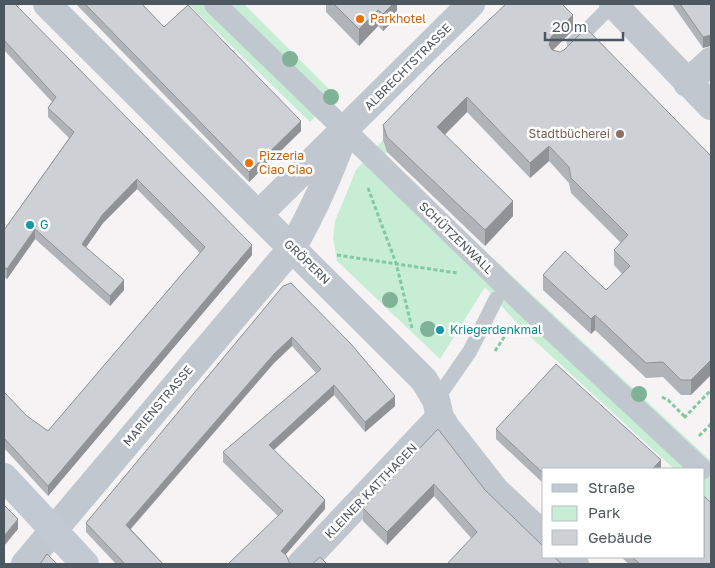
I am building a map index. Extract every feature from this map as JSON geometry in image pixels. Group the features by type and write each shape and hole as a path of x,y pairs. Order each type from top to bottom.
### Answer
{"main road":[{"path":"4,477 85,564"}],"street":[{"name":"GRÖPERN","path":"47,4 424,380 438,409 496,491 542,534"},
{"name":"SCHÜTZENWALL","path":"215,4 346,129 498,290 700,468"},
{"name":"ALBRECHTSTRASSE","path":"258,214 471,4"},
{"path":"613,4 711,106"},
{"path":"687,83 711,61"},
{"name":"ALBRECHTSTRASSE","path":"292,248 309,219 332,170 346,129"},
{"name":"ALBRECHTSTRASSE","path":"292,248 293,208 305,169"},
{"name":"MARIENSTRASSE","path":"25,564 292,248"},
{"name":"KLEINER KATTHAGEN","path":"301,564 438,409"}],"lane":[{"path":"562,54 613,4"},
{"path":"438,409 470,351 498,290"}],"path":[{"path":"366,183 396,263 412,331"},
{"path":"292,248 396,263 498,290"},
{"path":"665,436 711,390"}],"green space":[{"path":"188,4 244,4 336,96 310,122"},
{"path":"383,140 387,152 383,156 711,461 711,504 705,499 705,468 673,468 522,329 485,287 440,359 337,261 333,238 335,221 356,170"}],"building":[{"path":"4,4 15,4 252,245 48,486 4,438 4,392 27,416 48,431 205,247 137,179 103,214 82,244 124,280 110,296 35,229 7,269 4,267 4,230 74,132 48,108 56,97 4,40"},
{"path":"85,4 142,4 164,27 188,5 301,121 249,172"},
{"path":"334,4 393,4 383,14 378,10 359,29"},
{"path":"506,4 562,4 573,15 551,37 549,45 552,50 560,52 564,50 586,28 711,156 711,360 691,380 681,380 663,362 646,363 595,315 591,319 543,275 565,251 606,290 630,266 614,250 628,235 571,178 569,167 549,146 530,163 467,97 437,127 513,201 485,230 387,137 383,125 439,67"},
{"path":"680,4 711,4 711,35 703,37"},
{"path":"291,283 351,344 395,396 365,422 334,385 269,445 325,500 281,551 286,555 290,564 228,564 283,511 223,452 321,369 292,337 274,354 126,525 163,564 125,564 86,523 283,286"},
{"path":"556,364 661,460 653,468 542,468 542,472 496,429"},
{"path":"438,429 485,490 542,545 542,558 555,558 562,564 447,564 477,532 434,484 387,532 363,508"},
{"path":"705,497 711,503 711,564 640,564 633,558 705,558"},
{"path":"4,505 18,519 4,536"},
{"path":"47,554 57,564 40,564"},
{"path":"320,557 327,564 312,564"}],"place":[{"name":"Parkhotel","path":"360,19"},
{"name":"Stadtbücherei","path":"620,134"},
{"name":"Pizzeria Ciao Ciao","path":"249,163"},
{"name":"G","path":"30,225"},
{"name":"Kriegerdenkmal","path":"440,330"}]}
